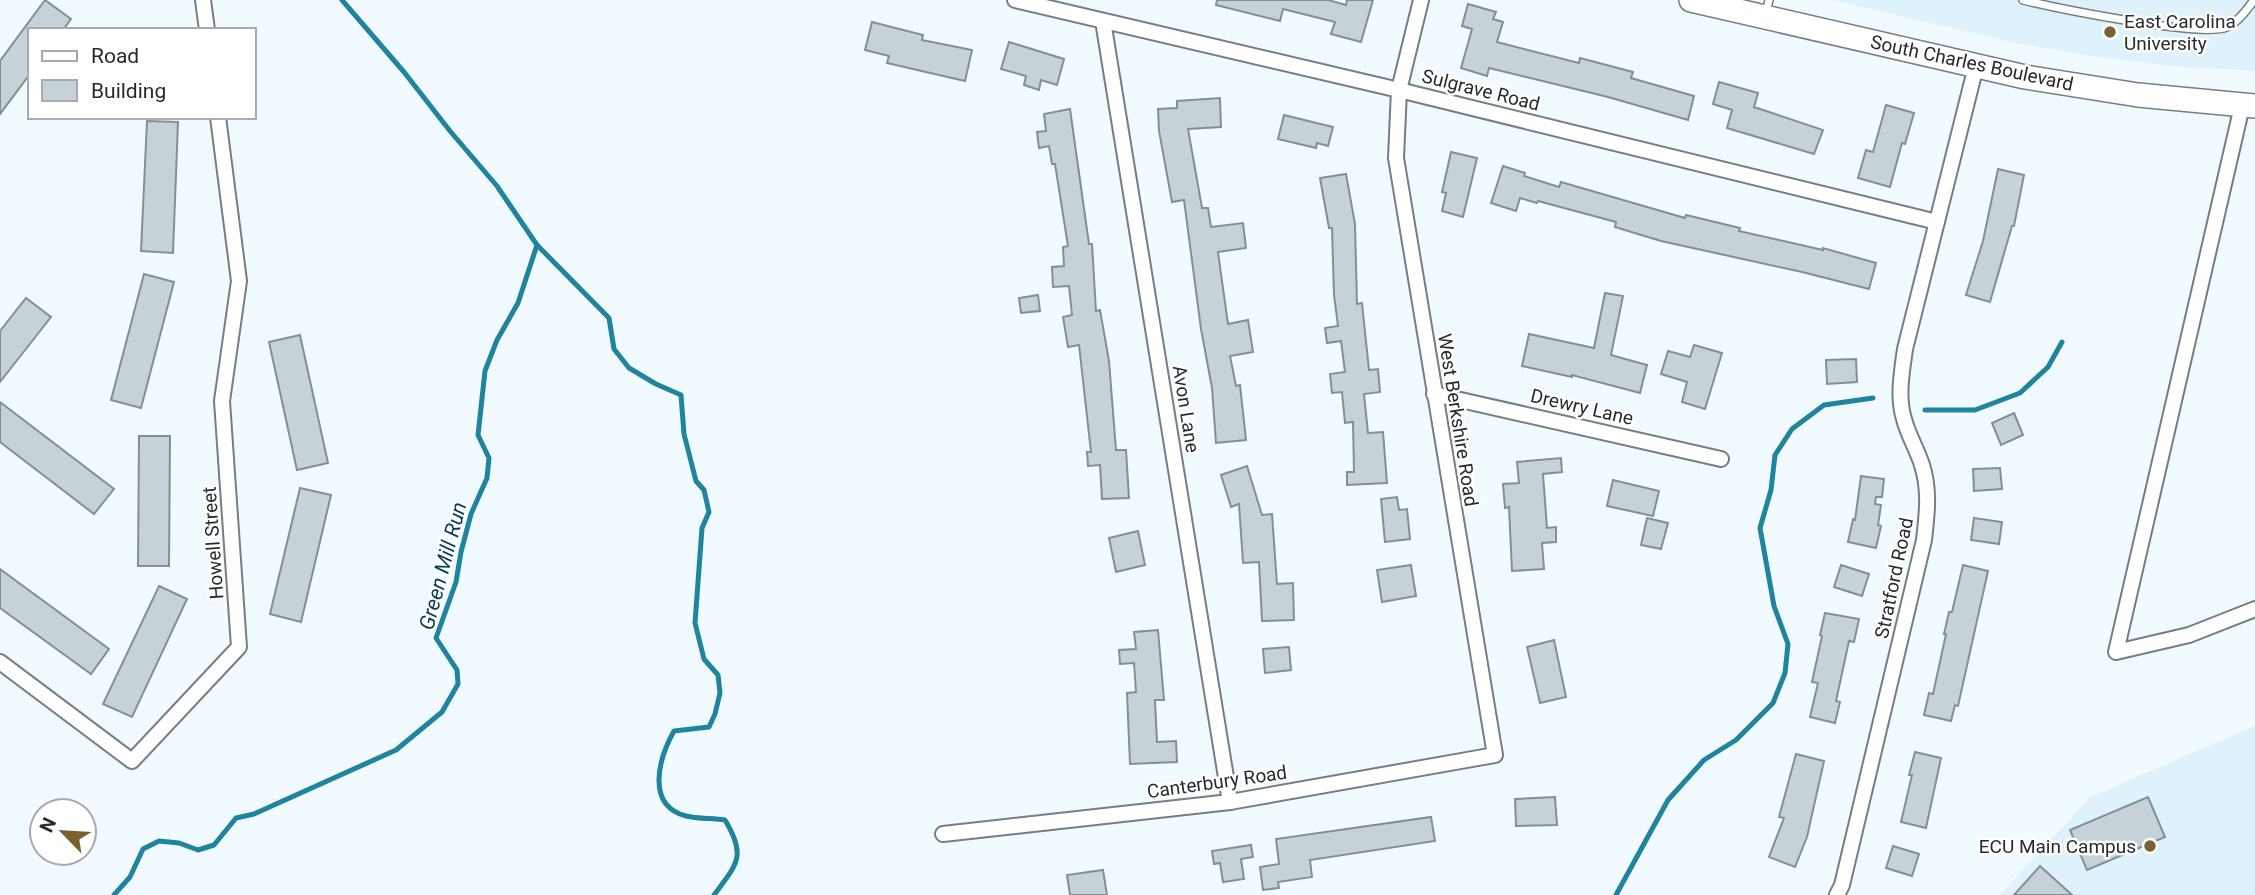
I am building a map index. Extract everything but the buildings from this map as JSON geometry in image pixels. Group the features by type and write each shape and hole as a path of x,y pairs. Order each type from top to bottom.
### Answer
{"main road":[{"name":"South Charles Boulevard","path":"1698,1 1767,9 1976,66 2085,88 2249,106"}],"street":[{"path":"203,0 207,28"},
{"name":"Sulgrave Road","path":"1015,0 1399,90 1937,222"},
{"name":"West Berkshire Road","path":"1422,0 1399,90 1396,158 1495,755"},
{"name":"Avon Lane","path":"1103,21 1230,802"},
{"name":"Stratford Road","path":"1837,895 1842,885 1924,540 1928,511 1927,485 1903,418 1901,384 1905,349 1976,66"},
{"path":"2249,106 2116,652 2189,635 2255,609"},
{"name":"Howell Street","path":"0,662 132,761 239,648 222,401 239,281 218,119"},
{"name":"Drewry Lane","path":"1434,394 1721,459"},
{"name":"Canterbury Road","path":"943,834 1230,802 1495,755"}],"lane":[{"path":"2023,0 2113,18 2218,29 2235,22 2254,0"}],"shaded area":[{"name":"East Carolina University","path":"1832,0 2255,0 2255,71 2170,66 2092,56 2016,43"},
{"name":"ECU Main Campus","path":"2255,726 2255,895 2000,895 2090,797"}],"waterway":[{"name":"Green Mill Run","path":"342,0 497,186 537,245 609,318 614,349 629,368 681,395 684,434 696,481 704,490 709,512 702,528 695,623 704,659 718,675 720,693 709,727 674,731 660,767 659,780 665,802 673,810 691,817 725,820 732,832 736,843 736,859 729,875 714,895"},
{"name":"Green Mill Run","path":"114,895 130,877 143,849 159,841 179,843 198,850 214,845 236,818 254,814 396,750 442,712 458,684 457,670 436,638 456,582 471,514 487,478 489,458 478,435 485,371 497,340 518,303 537,245"},
{"path":"1925,410 1975,410 2020,393 2048,367 2062,342"},
{"path":"1616,895 1668,800 1704,760 1736,740 1773,703 1785,673 1788,644 1774,606 1760,528 1771,490 1775,455 1792,429 1824,405 1873,398"}],"place":[{"name":"East Carolina University","path":"2110,32"},
{"name":"ECU Main Campus","path":"2150,846"}]}
